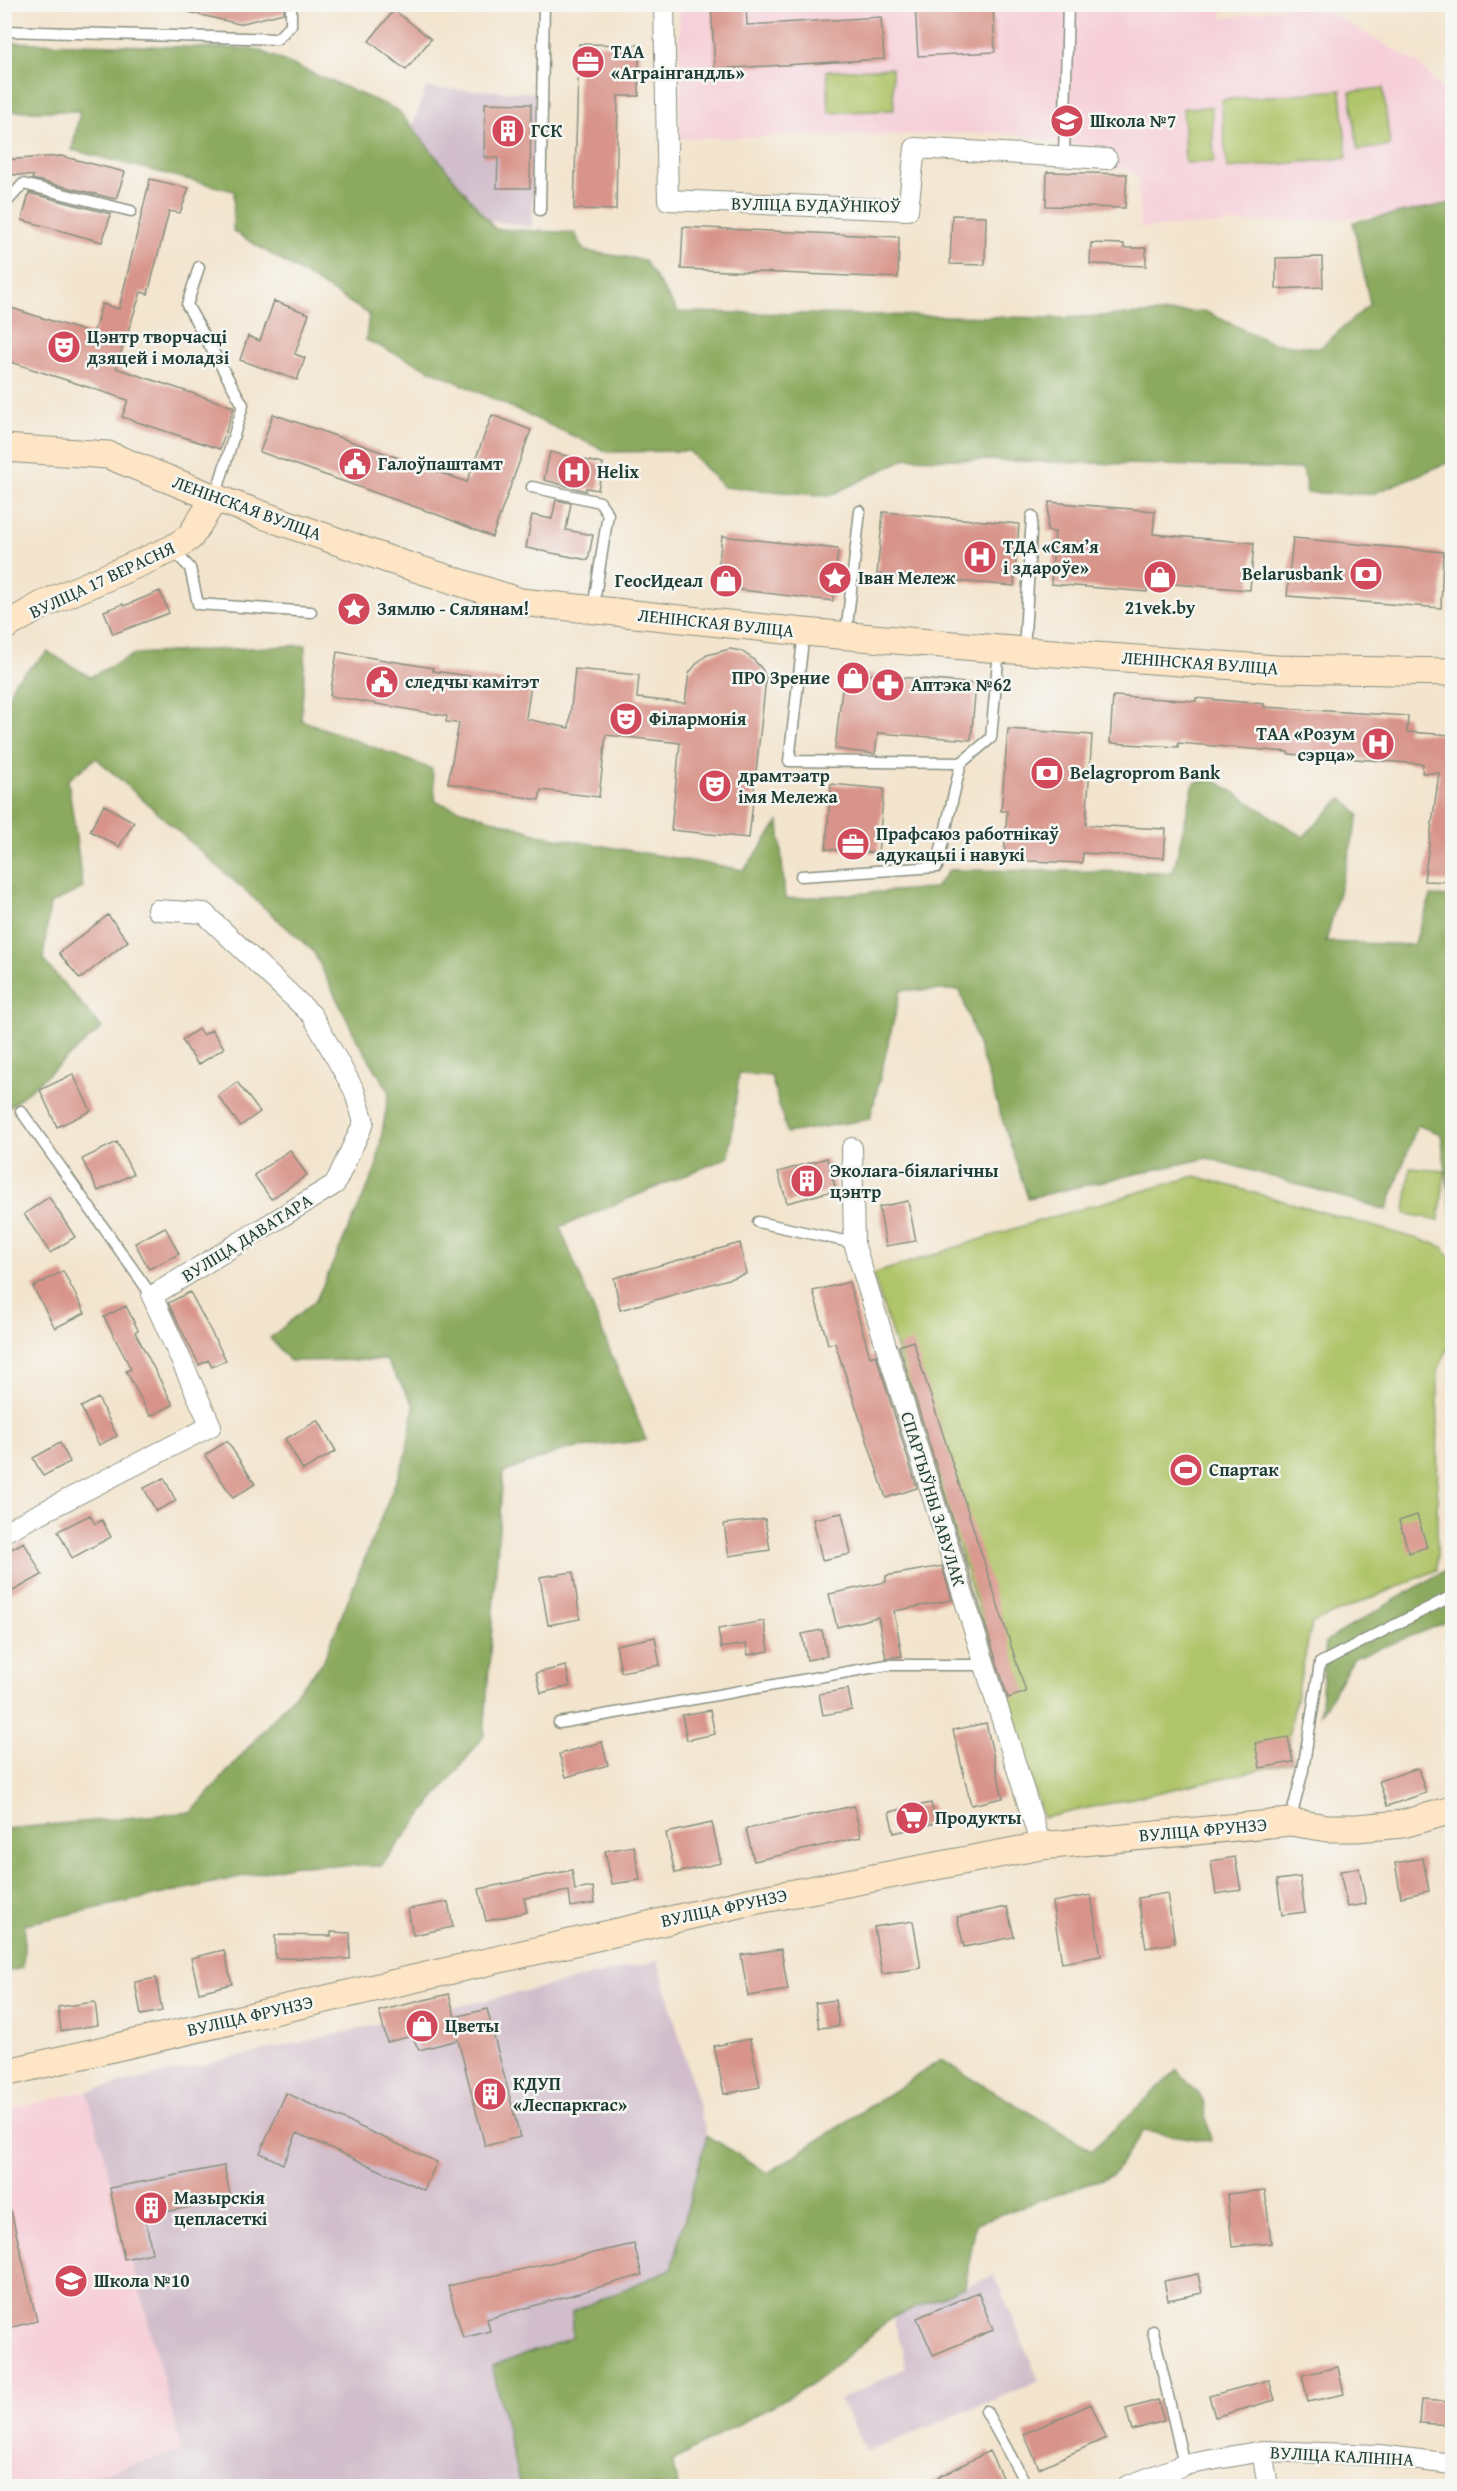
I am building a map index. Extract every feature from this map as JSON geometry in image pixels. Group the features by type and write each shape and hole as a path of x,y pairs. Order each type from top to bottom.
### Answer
{"street":[{"name":"ВУЛІЦА БУДАЎНІКОЎ","path":"664,4 668,200 908,210 915,148 1107,159"},
{"name":"ЛЕНІНСКАЯ ВУЛІЦА","path":"4,448 108,455 215,498 390,560 521,602 804,632 1012,650 1277,669 1452,672"},
{"name":"ВУЛІЦА 17 ВЕРАСНЯ","path":"4,627 42,605 172,549 190,537 215,498"},
{"name":"ВУЛІЦА ДАВАТАРА","path":"152,1296 335,1184 364,1122 354,1090 312,1015 204,913 157,910"},
{"name":"СПАРТЫЎНЫ ЗАВУЛАК","path":"852,1148 854,1243 1041,1846"},
{"path":"4,1532 211,1426 152,1296"},
{"name":"ВУЛІЦА ФРУНЗЭ","path":"4,2073 753,1901 1041,1846 1290,1822 1328,1828 1403,1824 1452,1810"},
{"path":"1262,2451 1268,2487"},
{"name":"ВУЛІЦА КАЛІНІНА","path":"1128,2487 1184,2465 1262,2451 1379,2455 1452,2464"}],"lane":[{"path":"4,31 277,39 291,25 291,4"},
{"path":"540,210 544,4"},
{"path":"1064,156 1068,4"},
{"path":"4,205 23,184 131,211"},
{"path":"199,267 187,305 243,405 215,498"},
{"path":"532,488 600,502 608,514 593,610"},
{"path":"846,636 860,511"},
{"path":"801,876 937,867 961,763 991,738 1012,650 1032,516"},
{"path":"172,549 190,568 198,604 310,612"},
{"path":"804,632 789,761 961,763"},
{"path":"21,1112 152,1296"},
{"path":"758,1222 854,1243"},
{"path":"1290,1822 1303,1770 1320,1663 1452,1596"},
{"path":"559,1723 886,1665 984,1665"},
{"path":"1153,2331 1184,2465"},
{"path":"986,2411 1027,2487"}],"shaded area":[{"name":"Школа №7","path":"1221,4 1223,19 1296,5 1316,5 1420,65 1452,101 1452,212 1140,228 1138,177 1126,169 1107,167 1106,149 1004,133 681,138 679,5"},
{"path":"426,88 536,93 532,227 438,212 397,171"},
{"name":"КДУП «Леспаркгас»","path":"658,1961 707,2136 671,2269 572,2312 572,2338 492,2366 520,2486 95,2486 92,2476 182,2451 87,2091"},
{"name":"Школа №10","path":"87,2091 182,2452 92,2476 34,2486 5,2486 5,2110"},
{"path":"994,2275 1039,2381 867,2452 840,2400 907,2367 893,2317"}],"green space":[{"path":"5,42 256,49 398,110 495,229 575,233 584,251 644,260 678,312 1060,318 1204,311 1272,343 1320,348 1370,304 1353,222 1452,203 1452,337 1446,340 1452,354 1452,461 1372,494 1307,493 1303,469 907,458 829,496 723,487 689,451 608,452 366,340 369,314 233,231 234,191 72,150 80,111 5,111"},
{"path":"892,68 894,110 829,113 827,71"},
{"path":"1383,88 1390,146 1358,150 1350,92"},
{"path":"1341,90 1347,158 1227,169 1221,100"},
{"path":"1212,107 1214,162 1185,163 1183,108"},
{"path":"306,645 301,720 432,769 436,802 545,836 744,870 779,822 785,899 935,888 949,870 1173,872 1194,783 1213,779 1303,837 1342,798 1359,815 1326,942 1414,945 1431,896 1452,897 1452,1215 1441,1134 1417,1125 1387,1210 1207,1158 1028,1198 960,990 901,990 870,1119 787,1133 771,1076 739,1073 729,1157 560,1227 646,1440 563,1450 503,1473 484,1736 381,1866 295,1865 25,1924 23,1968 5,1972 5,1829 192,1812 323,1662 406,1456 414,1405 386,1360 290,1361 270,1338 316,1300 376,1169 389,1091 357,1040 313,951 96,758 68,780 83,888 50,904 43,960 102,1028 5,1111 5,704 15,681 48,652 90,677 135,654"},
{"path":"1410,1168 1445,1171 1439,1220 1405,1214"},
{"name":"Спартак","path":"1195,1176 1432,1243 1443,1247 1452,1260 1452,1339 1438,1370 1437,1570 1312,1623 1288,1737 1293,1762 1043,1818 873,1274 1035,1222"},
{"path":"1452,1566 1452,1620 1354,1658 1320,1715 1326,1641"},
{"path":"941,2060 1092,2150 1177,2070 1203,2100 1211,2141 1143,2131 1113,2175 976,2223 965,2287 893,2317 814,2383 672,2461 678,2486 520,2486 492,2366 572,2338 572,2312 671,2269 707,2136 768,2173"}],"building":[{"path":"184,4 284,4 284,13 239,24 184,11"},
{"path":"711,4 746,4 747,25 881,17 884,59 715,69"},
{"path":"915,4 993,4 995,52 918,56"},
{"path":"394,10 431,39 406,70 369,41"},
{"path":"579,44 639,45 639,96 618,96 616,210 574,209"},
{"name":"ГСК","path":"485,103 531,104 530,188 497,188 498,158 484,157"},
{"path":"61,156 125,172 116,199 32,179 33,176 4,174 4,160"},
{"path":"1047,172 1127,174 1125,208 1046,206"},
{"path":"150,179 189,188 180,213 169,211 148,294 141,292 116,368 234,407 220,449 122,417 128,400 4,360 4,329 11,308 93,334 102,304 119,309"},
{"path":"29,193 111,214 102,242 22,220"},
{"path":"952,215 986,216 985,265 950,264"},
{"path":"683,227 899,237 898,278 681,269"},
{"path":"1091,243 1124,244 1124,248 1146,248 1146,266 1090,264"},
{"path":"1322,257 1323,287 1276,289 1276,258"},
{"path":"274,301 309,314 295,354 305,358 297,380 240,360 248,336 260,341"},
{"path":"273,414 467,482 492,415 531,430 492,537 441,516 260,452"},
{"name":"Helix","path":"550,452 603,464 598,490 586,488 586,491 544,480"},
{"path":"556,500 571,503 566,530 593,535 588,560 526,548 532,515 552,519"},
{"path":"1049,502 1155,511 1153,534 1254,543 1250,590 1148,582 1147,592 1051,584 1055,532 1047,531"},
{"path":"883,512 1019,524 1014,586 877,574"},
{"path":"722,536 838,549 833,601 716,587"},
{"name":"Belarusbank","path":"1293,538 1443,552 1441,608 1287,596"},
{"path":"160,591 169,613 113,634 104,611 123,604 124,606"},
{"path":"730,649 741,651 753,659 766,678 749,838 671,830 680,743 606,735 599,797 541,790 539,800 448,783 459,723 446,722 447,716 330,696 337,652 433,668 433,671 531,684 526,719 569,728 575,669 639,675 637,698 685,703 689,673 698,662 707,655"},
{"path":"844,672 976,684 971,740 878,733 875,754 835,749"},
{"path":"1113,696 1196,701 1196,698 1264,704 1264,707 1408,716 1407,732 1452,735 1452,882 1424,881 1439,773 1422,773 1423,764 1178,743 1178,747 1110,743"},
{"path":"1008,729 1092,735 1086,825 1166,829 1164,858 1083,853 1082,863 1004,860 1007,811 1001,811"},
{"path":"831,784 884,789 878,853 826,849"},
{"path":"104,805 134,822 119,847 90,831"},
{"path":"108,915 128,941 80,979 59,953"},
{"path":"198,1029 203,1035 212,1030 224,1048 198,1065 182,1040"},
{"path":"73,1074 91,1111 57,1127 40,1090"},
{"path":"237,1082 260,1112 240,1126 218,1096"},
{"path":"117,1142 133,1174 98,1191 82,1159"},
{"path":"290,1150 307,1175 271,1199 254,1175"},
{"name":"Эколага-біялагічны цэнтр","path":"827,1158 836,1190 787,1203 778,1172"},
{"path":"49,1197 75,1237 50,1253 24,1214"},
{"path":"908,1201 916,1241 886,1246 879,1207"},
{"path":"165,1227 179,1254 149,1269 135,1243"},
{"path":"740,1243 746,1274 620,1310 614,1278"},
{"path":"63,1271 85,1313 55,1328 33,1287"},
{"path":"849,1282 870,1357 876,1355 917,1488 886,1498 835,1343 828,1344 813,1291"},
{"path":"190,1292 226,1360 212,1367 208,1360 199,1365 168,1303"},
{"path":"126,1306 138,1330 135,1332 173,1405 150,1416 126,1371 131,1369 104,1317"},
{"path":"913,1341 1026,1692 1008,1698 899,1346"},
{"path":"98,1398 117,1436 99,1445 81,1407"},
{"path":"318,1420 336,1451 303,1470 285,1439"},
{"path":"227,1441 255,1484 233,1498 205,1455"},
{"path":"60,1443 70,1462 43,1476 33,1458"},
{"path":"164,1478 176,1501 156,1511 144,1488"},
{"path":"842,1513 851,1554 822,1560 813,1519"},
{"path":"90,1515 95,1524 102,1520 111,1537 72,1558 58,1531"},
{"path":"1417,1515 1427,1547 1409,1553 1399,1521"},
{"path":"765,1519 770,1550 729,1556 724,1524"},
{"path":"24,1542 42,1575 4,1596 4,1553"},
{"path":"942,1566 952,1600 894,1611 902,1656 886,1658 878,1617 837,1627 829,1594 886,1582 886,1576"},
{"path":"573,1572 580,1619 548,1625 540,1577"},
{"path":"764,1621 769,1651 748,1655 746,1644 721,1648 718,1629"},
{"path":"822,1630 827,1656 807,1660 802,1634"},
{"path":"655,1637 660,1665 621,1672 616,1645"},
{"path":"566,1666 570,1686 541,1693 536,1673"},
{"path":"848,1689 852,1710 823,1715 819,1694"},
{"path":"710,1710 715,1734 687,1740 682,1715"},
{"path":"986,1723 1003,1798 971,1805 953,1730"},
{"path":"1288,1737 1293,1762 1260,1768 1255,1743"},
{"path":"602,1742 608,1765 566,1777 559,1754"},
{"path":"1418,1768 1426,1793 1387,1806 1379,1781"},
{"name":"Продукты","path":"931,1803 936,1823 894,1833 889,1812"},
{"path":"854,1806 861,1837 754,1861 746,1829"},
{"path":"712,1823 721,1863 675,1873 666,1833"},
{"path":"634,1846 640,1880 612,1884 605,1851"},
{"path":"1235,1857 1241,1890 1216,1894 1211,1861"},
{"path":"1423,1858 1429,1891 1401,1897 1395,1863"},
{"path":"1359,1868 1366,1904 1347,1907 1340,1871"},
{"path":"572,1870 575,1890 593,1887 595,1903 571,1907 569,1891 524,1898 527,1912 486,1921 479,1889"},
{"path":"1300,1877 1305,1912 1282,1915 1277,1880"},
{"path":"1167,1893 1175,1943 1146,1948 1138,1898"},
{"path":"1091,1895 1101,1956 1062,1963 1052,1902"},
{"path":"448,1902 453,1927 413,1935 408,1909"},
{"path":"1007,1907 1014,1937 964,1947 957,1917"},
{"path":"913,1921 921,1968 882,1974 874,1927"},
{"path":"331,1932 350,1933 350,1959 275,1958 275,1935 331,1936"},
{"path":"781,1949 788,1990 748,1996 741,1955"},
{"path":"224,1950 232,1984 199,1992 191,1958"},
{"path":"156,1978 162,2011 141,2015 135,1982"},
{"name":"КДУП «Леспаркгас»","path":"449,1994 455,2017 487,2009 520,2137 485,2146 458,2040 419,2050 412,2036 387,2042 379,2011"},
{"path":"835,2000 839,2026 819,2028 815,2003"},
{"path":"95,2002 98,2025 61,2031 58,2007"},
{"path":"750,2039 760,2087 724,2094 714,2046"},
{"path":"286,2093 437,2162 424,2190 297,2133 283,2164 260,2153"},
{"name":"Мазырскія цепласеткі","path":"224,2166 231,2199 145,2216 152,2253 124,2259 110,2188"},
{"path":"1265,2190 1271,2243 1232,2247 1227,2194"},
{"path":"11,2211 37,2321 4,2329 4,2212"},
{"path":"634,2244 642,2275 487,2319 490,2331 463,2338 448,2286"},
{"path":"1198,2274 1202,2293 1168,2300 1164,2281"},
{"path":"978,2292 993,2330 933,2355 917,2318"},
{"path":"1338,2367 1344,2394 1308,2402 1302,2375"},
{"path":"1269,2380 1275,2400 1215,2417 1209,2396"},
{"path":"1158,2400 1164,2421 1132,2430 1126,2409"},
{"path":"1421,2400 1452,2402 1452,2425 1419,2423"},
{"path":"1091,2404 1106,2438 1039,2468 1024,2434"},
{"path":"989,2451 1007,2487 920,2487"}],"place":[{"name":"ТАА «Аграінгандль»","path":"588,62"},
{"name":"Школа №7","path":"1067,121"},
{"name":"ГСК","path":"508,131"},
{"name":"Цэнтр творчасці дзяцей і моладзі","path":"64,347"},
{"name":"Галоўпаштамт","path":"355,464"},
{"name":"Helix","path":"574,472"},
{"name":"ТДА «Сямʼя і здароўе»","path":"980,557"},
{"name":"Belarusbank","path":"1366,574"},
{"name":"21vek.by","path":"1160,577"},
{"name":"Іван Мележ","path":"835,578"},
{"name":"ГеосИдеал","path":"726,581"},
{"name":"Зямлю - Сялянам!","path":"354,609"},
{"name":"ПРО Зрение","path":"853,678"},
{"name":"следчы камітэт","path":"382,682"},
{"name":"Аптэка №62","path":"888,685"},
{"name":"Філармонія","path":"626,719"},
{"name":"ТАА «Розум сэрца»","path":"1378,744"},
{"name":"Belagroprom Bank","path":"1047,773"},
{"name":"драмтэатр імя Мележа","path":"715,786"},
{"name":"Прафсаюз работнікаў адукацыі і навукі","path":"853,844"},
{"name":"Эколага-біялагічны цэнтр","path":"807,1181"},
{"name":"Спартак","path":"1186,1470"},
{"name":"Продукты","path":"912,1818"},
{"name":"Цветы","path":"422,2026"},
{"name":"КДУП «Леспаркгас»","path":"490,2094"},
{"name":"Мазырскія цепласеткі","path":"151,2208"},
{"name":"Школа №10","path":"71,2281"}]}
